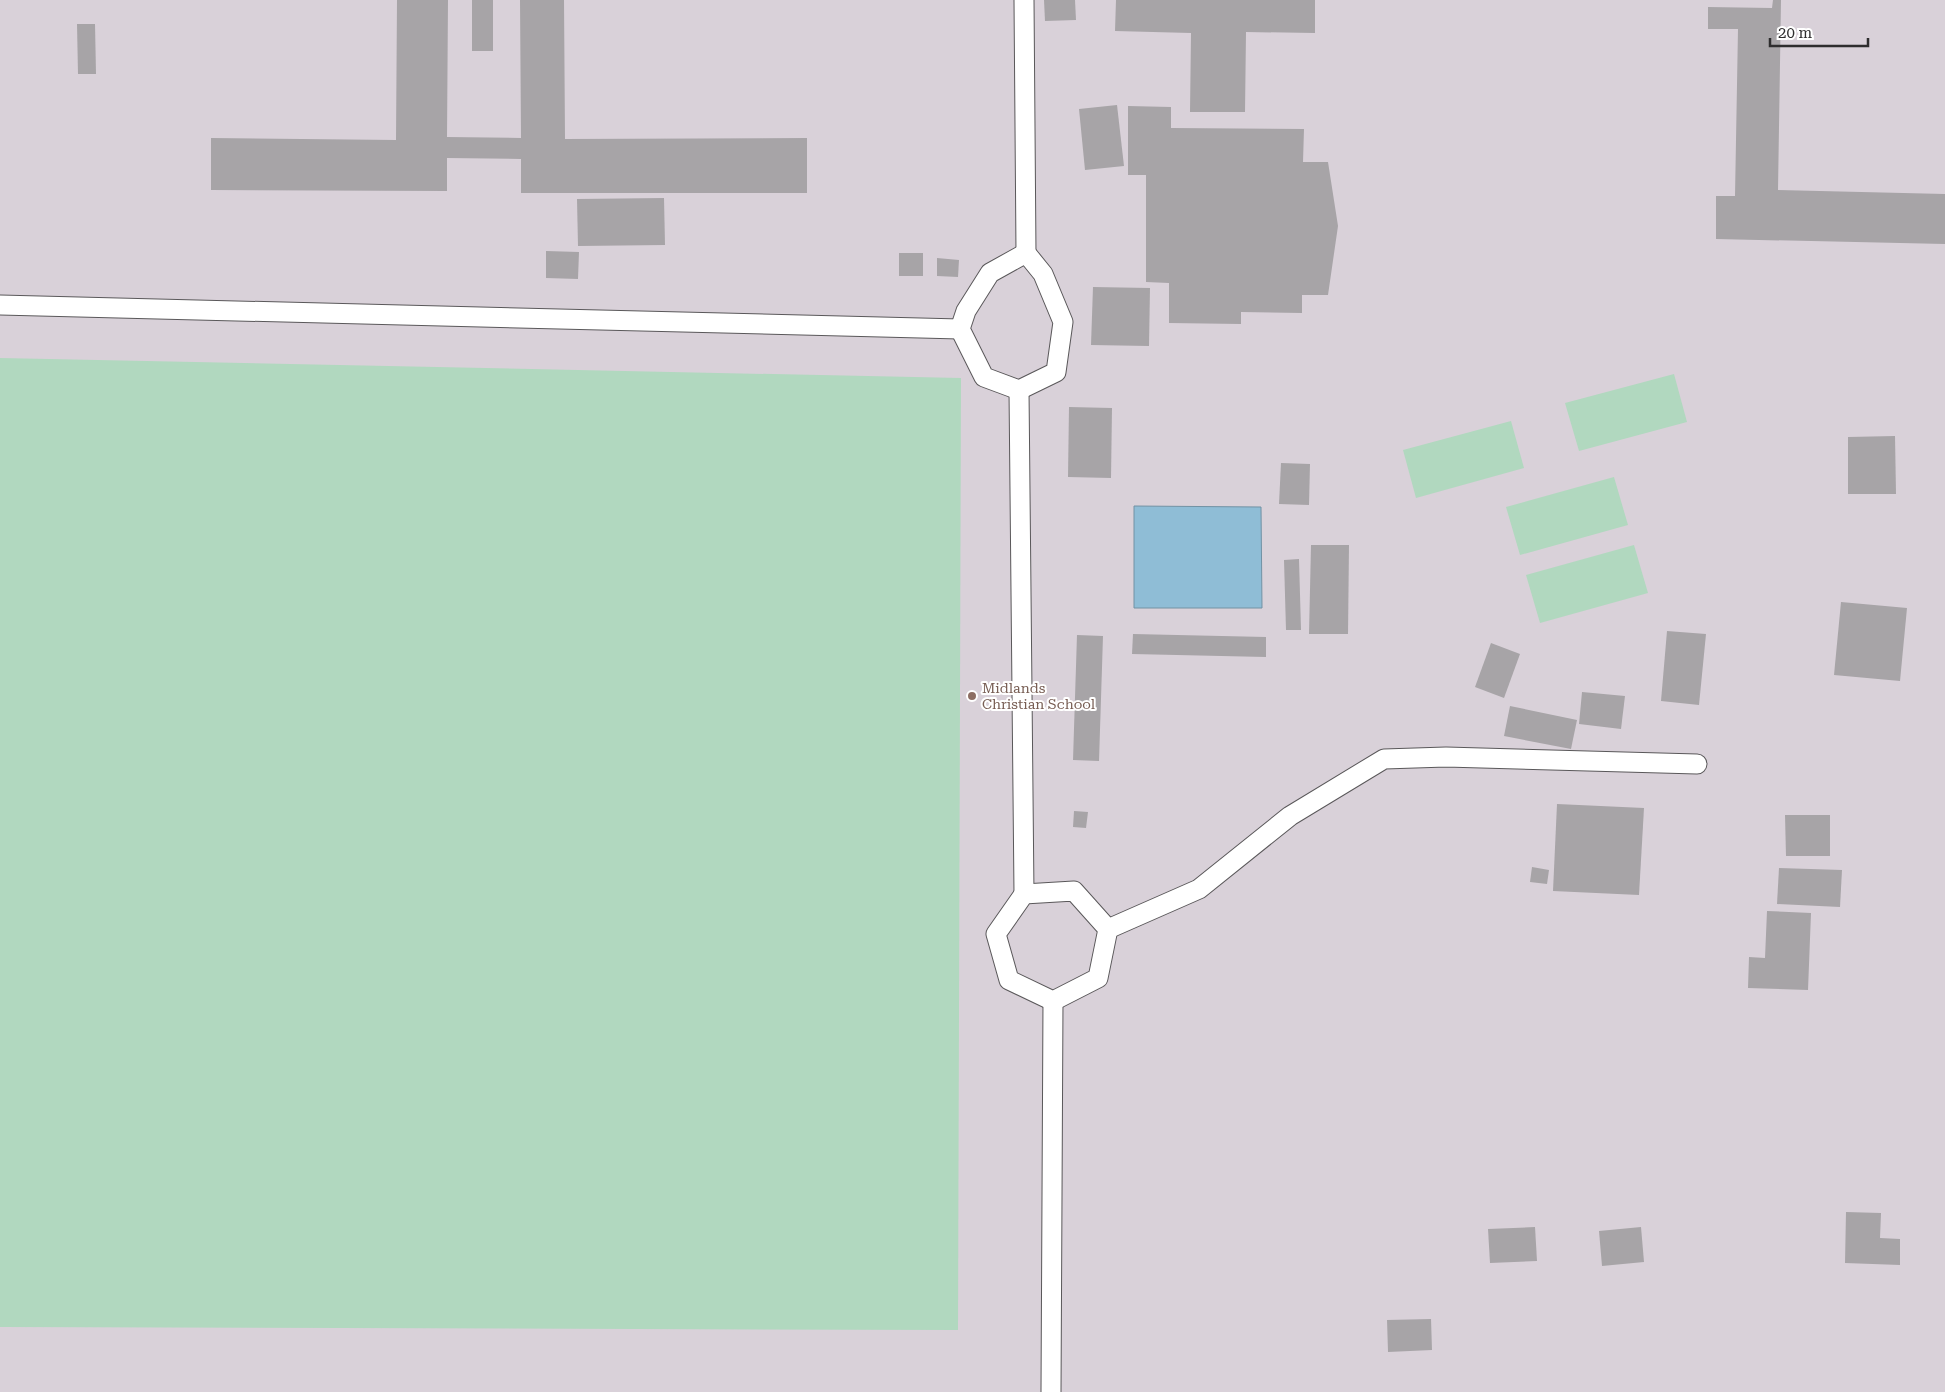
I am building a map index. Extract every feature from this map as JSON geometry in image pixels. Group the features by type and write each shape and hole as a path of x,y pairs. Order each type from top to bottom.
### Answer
{"lane":[{"path":"1024,0 1026,252 1043,274 1063,322 1056,372 1019,390 984,377 960,329 966,311 990,273 1026,252"},
{"path":"0,304 960,329"},
{"path":"1019,390 1024,894 996,934 1009,980 1053,1001"},
{"path":"1108,928 1199,889 1290,816 1384,759 1446,757 1697,764"},
{"path":"1024,894 1074,891 1108,928"},
{"path":"1053,1001 1098,978 1108,928"},
{"path":"1051,1392 1053,1001"}],"shaded area":[{"name":"Midlands Christian School","path":"0,0 1945,0 1945,1392 0,1392"}],"green space":[{"path":"0,358 961,378 958,1330 0,1327"},
{"path":"1674,374 1687,422 1579,451 1565,403"},
{"path":"1511,421 1524,468 1416,498 1403,450"},
{"path":"1614,477 1628,525 1520,555 1506,507"},
{"path":"1634,545 1648,593 1540,623 1526,575"}],"water":[{"path":"1134,506 1261,507 1262,608 1134,608"}],"building":[{"path":"397,0 448,0 447,137 521,138 520,0 564,0 565,139 807,138 807,193 521,193 521,159 447,158 447,191 211,190 211,138 396,140"},
{"path":"472,0 493,0 493,51 472,51"},
{"path":"1044,0 1075,0 1076,20 1045,21"},
{"path":"1116,0 1315,0 1315,33 1246,32 1245,112 1190,112 1191,33 1115,31"},
{"path":"1773,0 1781,0 1778,190 1945,194 1945,244 1716,239 1716,196 1735,196 1738,29 1708,29 1708,7 1772,8"},
{"path":"77,24 95,24 96,74 78,74"},
{"path":"1117,105 1124,166 1085,170 1079,109"},
{"path":"1128,106 1171,107 1171,128 1304,129 1303,162 1328,162 1338,226 1328,295 1302,295 1302,313 1241,312 1241,324 1169,323 1169,283 1146,282 1146,175 1128,175"},
{"path":"664,198 665,245 578,246 577,199"},
{"path":"546,251 579,252 578,279 546,278"},
{"path":"899,253 923,253 923,276 899,276"},
{"path":"937,258 959,260 958,277 937,276"},
{"path":"1093,287 1150,288 1149,346 1091,345"},
{"path":"1069,407 1112,408 1111,478 1068,477"},
{"path":"1895,436 1896,494 1848,494 1848,437"},
{"path":"1281,463 1310,464 1309,505 1279,504"},
{"path":"1311,545 1349,545 1348,634 1309,634"},
{"path":"1299,559 1301,630 1286,630 1284,560"},
{"path":"1841,602 1907,608 1900,681 1834,675"},
{"path":"1667,631 1706,634 1699,705 1661,701"},
{"path":"1133,634 1266,637 1266,657 1132,654"},
{"path":"1077,635 1103,636 1099,761 1073,760"},
{"path":"1491,643 1520,654 1504,698 1475,687"},
{"path":"1582,692 1625,696 1621,729 1579,724"},
{"path":"1510,706 1577,720 1571,749 1504,736"},
{"path":"1557,804 1644,808 1639,895 1553,891"},
{"path":"1074,811 1088,812 1086,828 1073,827"},
{"path":"1785,815 1830,815 1830,856 1786,856"},
{"path":"1532,867 1549,870 1547,884 1530,882"},
{"path":"1779,868 1842,870 1840,907 1777,904"},
{"path":"1767,911 1811,913 1808,990 1748,988 1749,957 1765,958"},
{"path":"1846,1212 1881,1213 1880,1238 1900,1239 1900,1265 1845,1263"},
{"path":"1535,1227 1537,1261 1490,1263 1488,1229"},
{"path":"1641,1227 1644,1262 1602,1266 1599,1231"},
{"path":"1431,1319 1432,1350 1388,1352 1387,1320"}],"place":[{"name":"Midlands Christian School","path":"972,696"}]}
